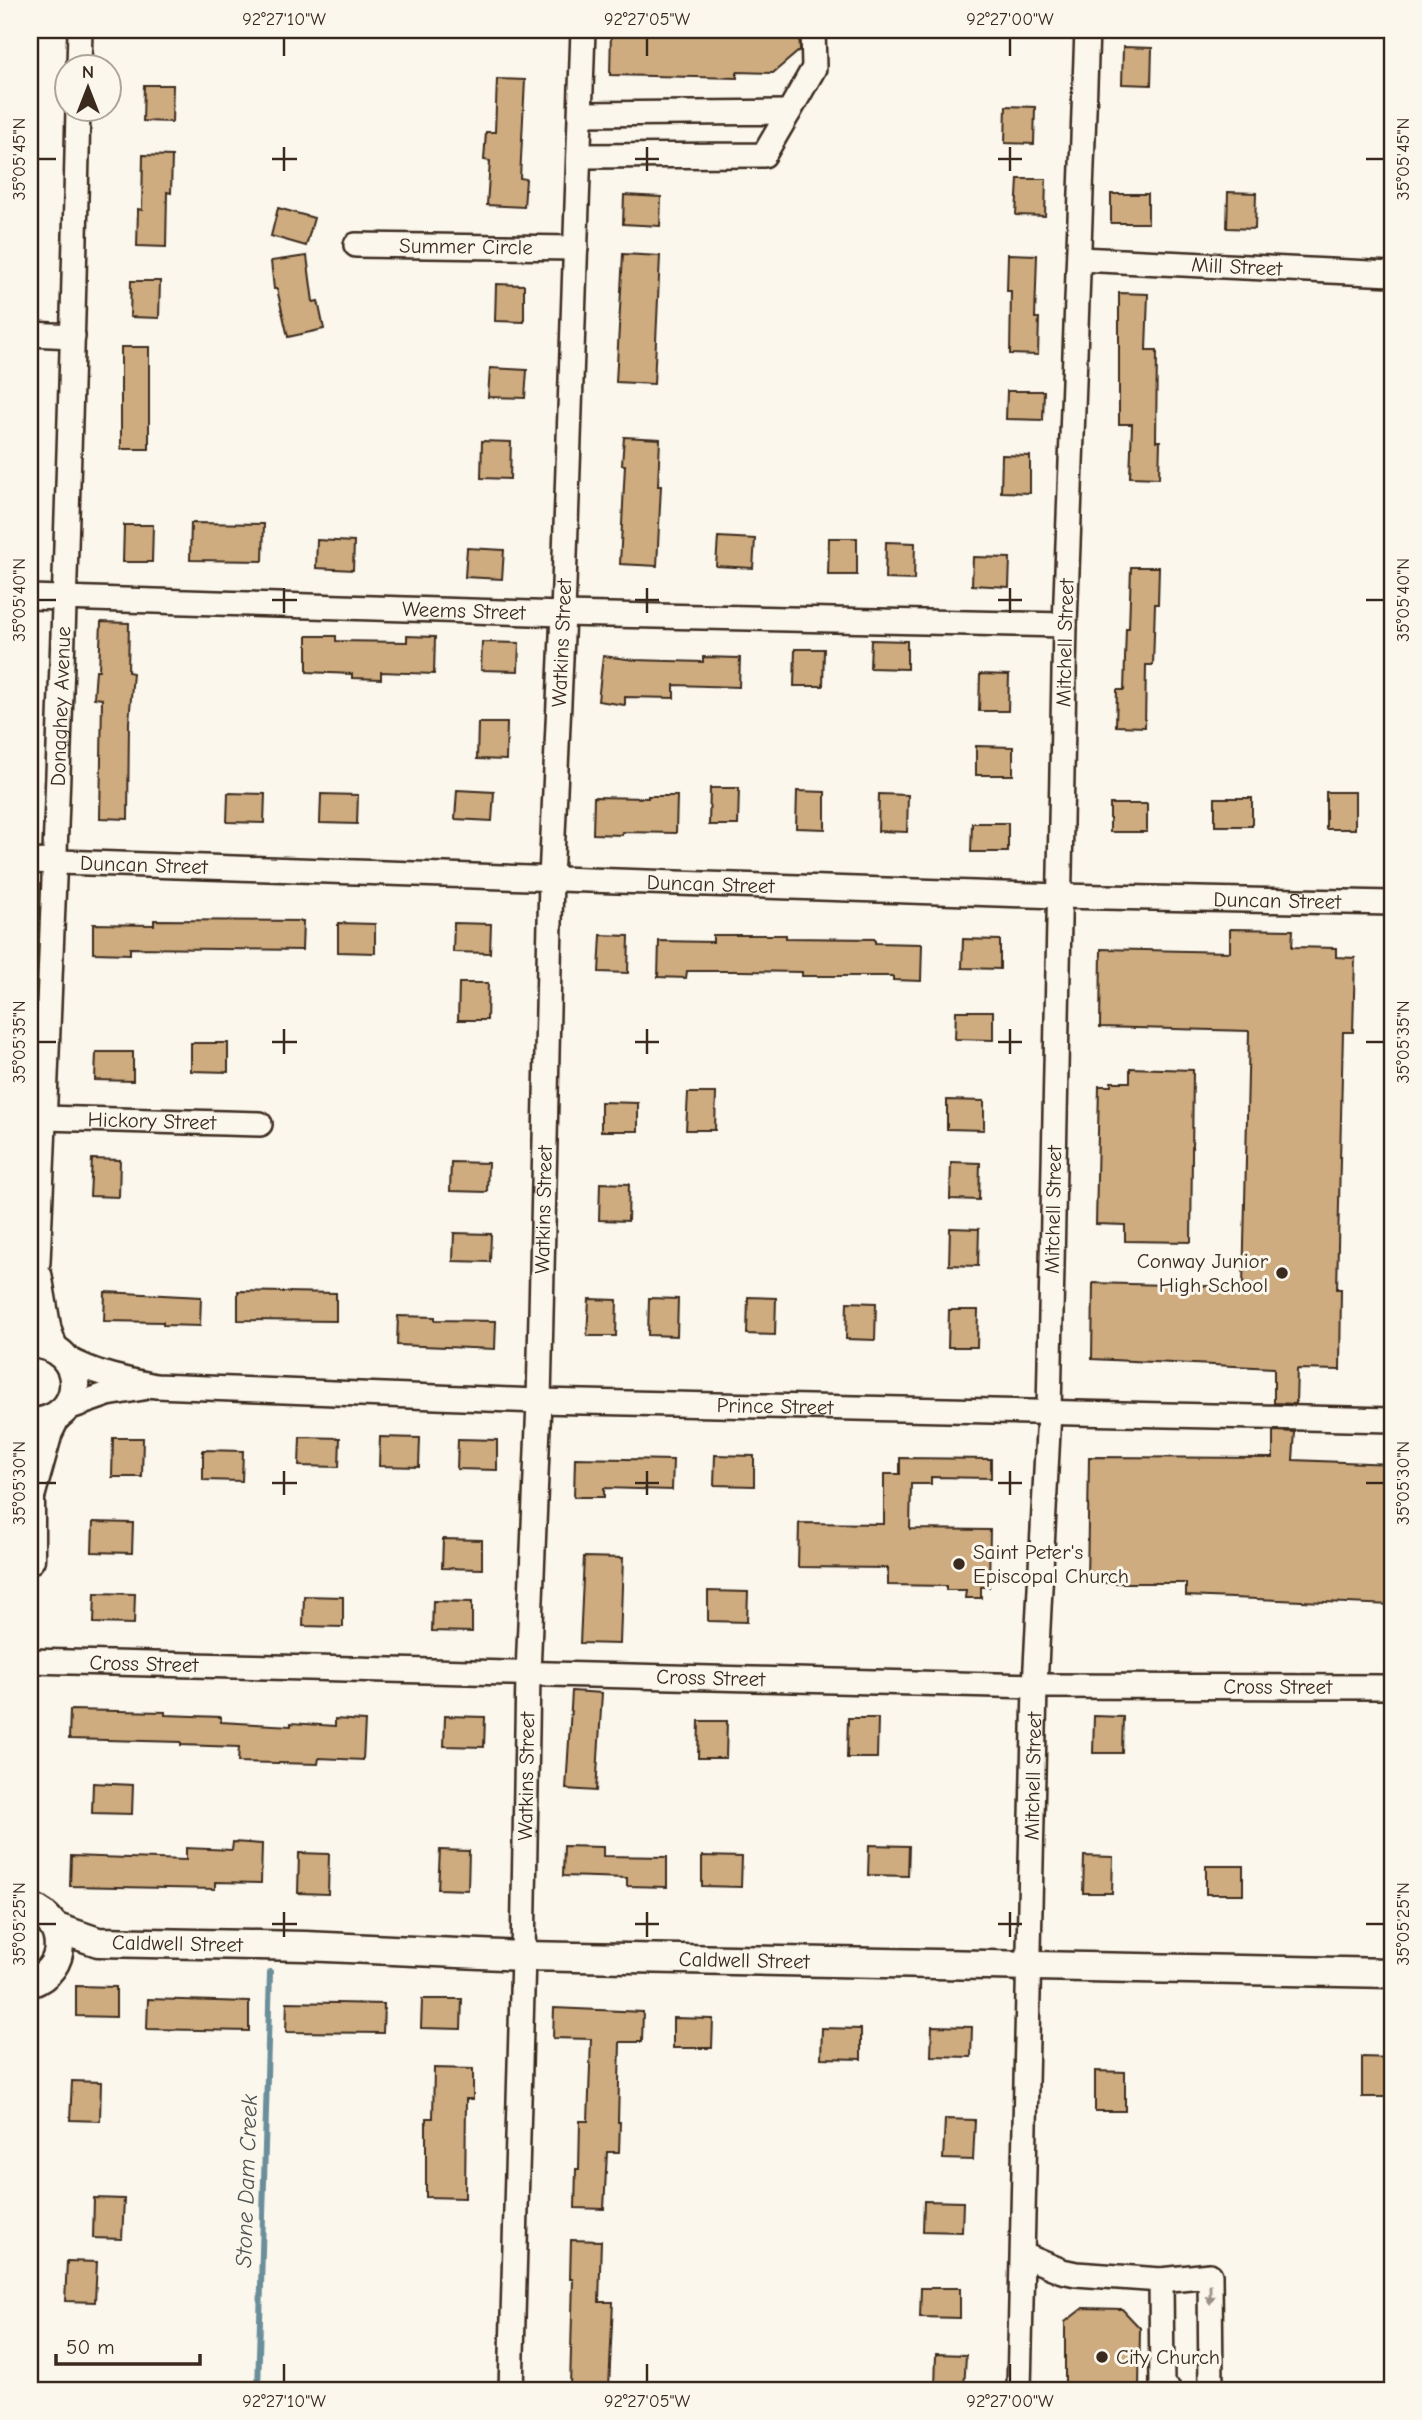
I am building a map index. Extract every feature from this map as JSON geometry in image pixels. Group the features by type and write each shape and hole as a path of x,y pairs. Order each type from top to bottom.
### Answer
{"main road":[{"path":"30,1559 30,1489 50,1417 72,1398 75,1384 73,1370 50,1350"},
{"path":"31,1985 50,1971 57,1959 59,1946 38,1909"},
{"name":"Caldwell Street","path":"38,1909 98,1942"},
{"name":"Caldwell Street","path":"57,1959 98,1942 305,1946 523,1956 1392,1973"}],"street":[{"path":"79,52 80,30"},
{"name":"Watkins Street","path":"511,2390 551,879 583,30"},
{"path":"579,156 764,155 814,68 813,30"},
{"name":"Mitchell Street","path":"1020,2390 1035,1686 1049,1412 1065,625 1087,30"},
{"path":"581,114 789,113"},
{"name":"Donaghey Avenue","path":"50,1350 38,1262 39,1113 55,862 78,122"},
{"name":"Summer Circle","path":"356,245 576,248"},
{"name":"Mill Street","path":"1079,259 1392,274"},
{"path":"30,334 73,335"},
{"name":"Weems Street","path":"30,597 563,614 1065,625"},
{"name":"Duncan Street","path":"30,861 1059,896 1392,903"},
{"name":"Hickory Street","path":"39,1113 260,1124"},
{"name":"Donaghey Avenue","path":"30,1300 38,1262"},
{"name":"Prince Street","path":"50,1350 108,1377 156,1386 539,1401 1392,1420"},
{"name":"Prince Street","path":"50,1417 100,1396 156,1386"},
{"name":"Cross Street","path":"30,1661 1035,1686 1392,1686"},
{"path":"1023,2255 1076,2274 1161,2280 1210,2275 1211,2390"},
{"path":"1161,2280 1162,2390 1169,2390"}],"building":[{"path":"611,30 799,30 800,50 773,73 737,72 737,78 610,75"},
{"path":"1123,47 1152,48 1151,85 1122,84"},
{"path":"497,79 525,80 520,178 526,179 524,207 487,205 490,161 484,160 486,132 495,132"},
{"path":"144,85 173,85 172,122 143,121"},
{"path":"1006,106 1035,107 1034,144 1005,143"},
{"path":"143,155 172,156 171,193 167,192 166,247 137,246 138,209 142,210"},
{"path":"1018,179 1046,179 1045,216 1016,215"},
{"path":"1228,192 1256,193 1255,229 1227,228"},
{"path":"1111,194 1148,194 1148,223 1111,223"},
{"path":"624,195 661,197 660,226 623,224"},
{"path":"278,208 314,218 306,246 271,236"},
{"path":"623,254 660,256 654,384 616,382"},
{"path":"1008,254 1037,255 1035,318 1039,318 1038,355 1010,354 1011,291 1007,291"},
{"path":"307,256 313,302 318,301 324,329 288,337 277,289 274,289 271,261"},
{"path":"131,281 160,281 159,318 130,317"},
{"path":"496,284 524,285 524,322 495,321"},
{"path":"1119,293 1148,294 1146,350 1157,350 1156,441 1160,441 1159,478 1130,477 1132,424 1119,424"},
{"path":"121,347 149,347 149,449 121,449"},
{"path":"490,368 527,370 525,398 488,397"},
{"path":"1007,391 1044,391 1043,420 1006,419"},
{"path":"624,437 660,439 658,486 661,486 657,566 620,564"},
{"path":"482,441 511,442 510,479 481,478"},
{"path":"1002,455 1030,456 1030,493 1001,492"},
{"path":"191,523 264,524 263,561 190,560"},
{"path":"124,525 153,525 152,562 123,562"},
{"path":"718,537 755,539 753,568 716,566"},
{"path":"829,538 857,538 857,575 828,575"},
{"path":"317,540 354,542 353,570 316,568"},
{"path":"886,542 915,543 914,580 885,579"},
{"path":"467,548 504,550 502,579 465,577"},
{"path":"973,557 1010,558 1009,587 972,585"},
{"path":"1131,567 1159,567 1153,665 1146,665 1145,727 1116,726 1117,690 1124,690"},
{"path":"101,622 129,623 128,672 133,673 129,722 128,819 100,818 102,699 94,698 96,670 99,670"},
{"path":"307,636 336,636 336,641 407,642 407,636 435,637 434,674 381,672 381,679 352,678 352,674 307,672"},
{"path":"871,640 907,641 907,669 870,668"},
{"path":"482,642 519,643 518,671 481,670"},
{"path":"795,649 824,649 823,686 794,686"},
{"path":"603,656 703,662 703,657 740,658 739,687 674,685 674,698 625,697 625,705 598,701"},
{"path":"980,674 1009,675 1008,711 979,711"},
{"path":"478,723 507,723 506,760 477,759"},
{"path":"976,746 1013,747 1013,775 976,775"},
{"path":"710,788 739,788 738,825 709,825"},
{"path":"457,790 494,792 492,821 455,819"},
{"path":"797,791 825,792 825,829 796,828"},
{"path":"1326,792 1355,792 1355,829 1326,829"},
{"path":"228,793 265,794 264,823 227,822"},
{"path":"321,794 358,795 357,824 320,823"},
{"path":"879,794 908,795 907,832 878,831"},
{"path":"677,796 676,833 593,834 594,797"},
{"path":"1215,798 1252,798 1252,826 1215,826"},
{"path":"1110,804 1147,804 1147,832 1110,832"},
{"path":"972,823 1008,823 1008,852 971,852"},
{"path":"154,920 303,921 302,950 130,948 130,954 93,953 93,924 154,925"},
{"path":"338,923 375,924 375,953 338,952"},
{"path":"454,923 491,924 490,953 453,952"},
{"path":"1230,929 1293,930 1292,947 1336,948 1336,957 1355,958 1353,1032 1343,1032 1337,1289 1341,1289 1340,1370 1297,1369 1296,1404 1274,1403 1274,1368 1092,1359 1093,1283 1243,1287 1249,1031 1100,1027 1101,949 1230,952"},
{"path":"601,935 629,936 628,973 599,972"},
{"path":"713,935 786,935 786,938 875,939 875,943 922,944 921,981 893,980 893,976 802,976 802,972 741,971 687,971 686,978 658,977 659,941 713,942"},
{"path":"963,939 1000,940 1000,969 962,968"},
{"path":"459,983 488,983 487,1020 458,1020"},
{"path":"956,1011 993,1011 993,1040 955,1039"},
{"path":"191,1043 228,1043 228,1072 191,1071"},
{"path":"96,1052 133,1052 133,1081 95,1080"},
{"path":"1130,1068 1193,1070 1191,1242 1125,1241 1125,1225 1096,1224 1099,1086 1111,1086 1111,1082 1130,1082"},
{"path":"688,1093 716,1093 715,1130 686,1130"},
{"path":"947,1100 984,1101 984,1130 947,1129"},
{"path":"601,1102 638,1103 638,1131 601,1131"},
{"path":"92,1159 120,1160 119,1197 90,1196"},
{"path":"451,1162 488,1163 487,1192 450,1191"},
{"path":"951,1162 980,1163 979,1200 950,1199"},
{"path":"600,1183 629,1184 628,1221 599,1220"},
{"path":"950,1228 979,1229 978,1266 949,1265"},
{"path":"454,1233 491,1234 490,1262 453,1261"},
{"path":"238,1291 336,1293 336,1321 238,1320"},
{"path":"105,1292 201,1297 200,1326 104,1321"},
{"path":"748,1297 776,1298 775,1335 747,1334"},
{"path":"649,1298 678,1299 677,1336 648,1335"},
{"path":"589,1299 617,1300 616,1336 587,1336"},
{"path":"847,1302 876,1303 875,1340 846,1339"},
{"path":"949,1310 978,1310 977,1347 948,1347"},
{"path":"398,1316 435,1317 435,1320 496,1321 495,1349 397,1345"},
{"path":"1273,1431 1295,1432 1293,1460 1392,1464 1392,1605 1186,1596 1186,1583 1087,1583 1089,1457 1273,1458"},
{"path":"300,1437 340,1438 339,1467 299,1466"},
{"path":"380,1437 420,1438 419,1467 379,1466"},
{"path":"113,1438 143,1438 142,1477 112,1477"},
{"path":"458,1439 497,1440 497,1470 457,1469"},
{"path":"203,1450 243,1451 242,1481 203,1480"},
{"path":"715,1455 754,1456 754,1486 714,1485"},
{"path":"575,1458 673,1460 672,1490 604,1488 604,1497 574,1497"},
{"path":"900,1458 991,1459 991,1478 931,1477 931,1484 911,1484 910,1529 990,1530 989,1587 981,1587 981,1598 965,1598 966,1590 946,1590 946,1586 888,1585 888,1568 798,1567 799,1523 884,1524 884,1474 900,1474"},
{"path":"93,1522 133,1523 132,1553 92,1552"},
{"path":"443,1539 482,1540 482,1569 442,1568"},
{"path":"584,1557 623,1558 620,1644 580,1643"},
{"path":"708,1591 748,1592 747,1622 708,1621"},
{"path":"95,1593 135,1594 134,1624 94,1623"},
{"path":"304,1596 343,1597 343,1627 303,1626"},
{"path":"433,1601 472,1602 472,1632 432,1631"},
{"path":"572,1691 602,1693 596,1791 566,1789"},
{"path":"70,1710 165,1712 165,1715 221,1717 221,1722 291,1726 291,1723 335,1726 335,1719 365,1721 363,1760 319,1758 318,1764 238,1762 239,1747 181,1745 181,1742 69,1739"},
{"path":"445,1716 485,1717 484,1747 444,1746"},
{"path":"1094,1716 1123,1717 1122,1753 1093,1753"},
{"path":"848,1718 878,1718 877,1758 847,1758"},
{"path":"699,1721 727,1721 726,1758 698,1758"},
{"path":"93,1783 133,1785 132,1814 92,1813"},
{"path":"233,1842 262,1844 261,1883 215,1882 215,1889 70,1886 71,1856 186,1860 186,1848 232,1850"},
{"path":"869,1845 909,1846 908,1876 868,1875"},
{"path":"564,1846 603,1847 603,1856 667,1857 667,1887 627,1886 627,1878 563,1876"},
{"path":"440,1850 469,1851 468,1890 438,1889"},
{"path":"299,1853 329,1854 328,1894 298,1893"},
{"path":"702,1856 742,1857 741,1887 702,1886"},
{"path":"1084,1856 1113,1857 1112,1893 1083,1893"},
{"path":"1206,1866 1243,1866 1243,1894 1206,1894"},
{"path":"76,1986 116,1987 116,2017 76,2016"},
{"path":"148,1999 249,2002 249,2031 147,2029"},
{"path":"422,1999 462,1999 461,2029 421,2028"},
{"path":"287,2002 384,2004 383,2033 286,2032"},
{"path":"554,2008 643,2012 642,2042 620,2042 619,2152 607,2152 604,2209 575,2208 580,2121 588,2121 591,2039 553,2038"},
{"path":"673,2018 713,2019 712,2048 673,2048"},
{"path":"932,2026 972,2027 971,2057 931,2056"},
{"path":"822,2028 861,2029 861,2059 821,2058"},
{"path":"1362,2057 1392,2058 1392,2097 1362,2097"},
{"path":"434,2068 473,2069 473,2099 466,2099 465,2198 426,2197 426,2118 433,2118"},
{"path":"1095,2071 1125,2072 1125,2111 1095,2111"},
{"path":"72,2081 101,2082 100,2121 70,2120"},
{"path":"945,2119 975,2120 973,2160 943,2159"},
{"path":"94,2198 124,2199 122,2239 93,2238"},
{"path":"924,2201 963,2202 962,2232 923,2231"},
{"path":"571,2240 601,2241 599,2302 613,2302 609,2387 570,2386 573,2279 570,2279"},
{"path":"67,2261 97,2262 95,2302 65,2301"},
{"path":"921,2288 960,2288 960,2318 920,2317"},
{"name":"City Church","path":"1083,2308 1122,2309 1140,2328 1139,2390 1069,2390 1065,2386 1065,2322"},
{"path":"936,2354 966,2355 964,2390 935,2390"}],"waterway":[{"name":"Stone Dam Creek","path":"258,2390 270,1972"}],"place":[{"name":"Conway Junior High School","path":"1282,1273"},
{"name":"Saint Peter's Episcopal Church","path":"959,1564"},
{"name":"City Church","path":"1102,2357"}]}
